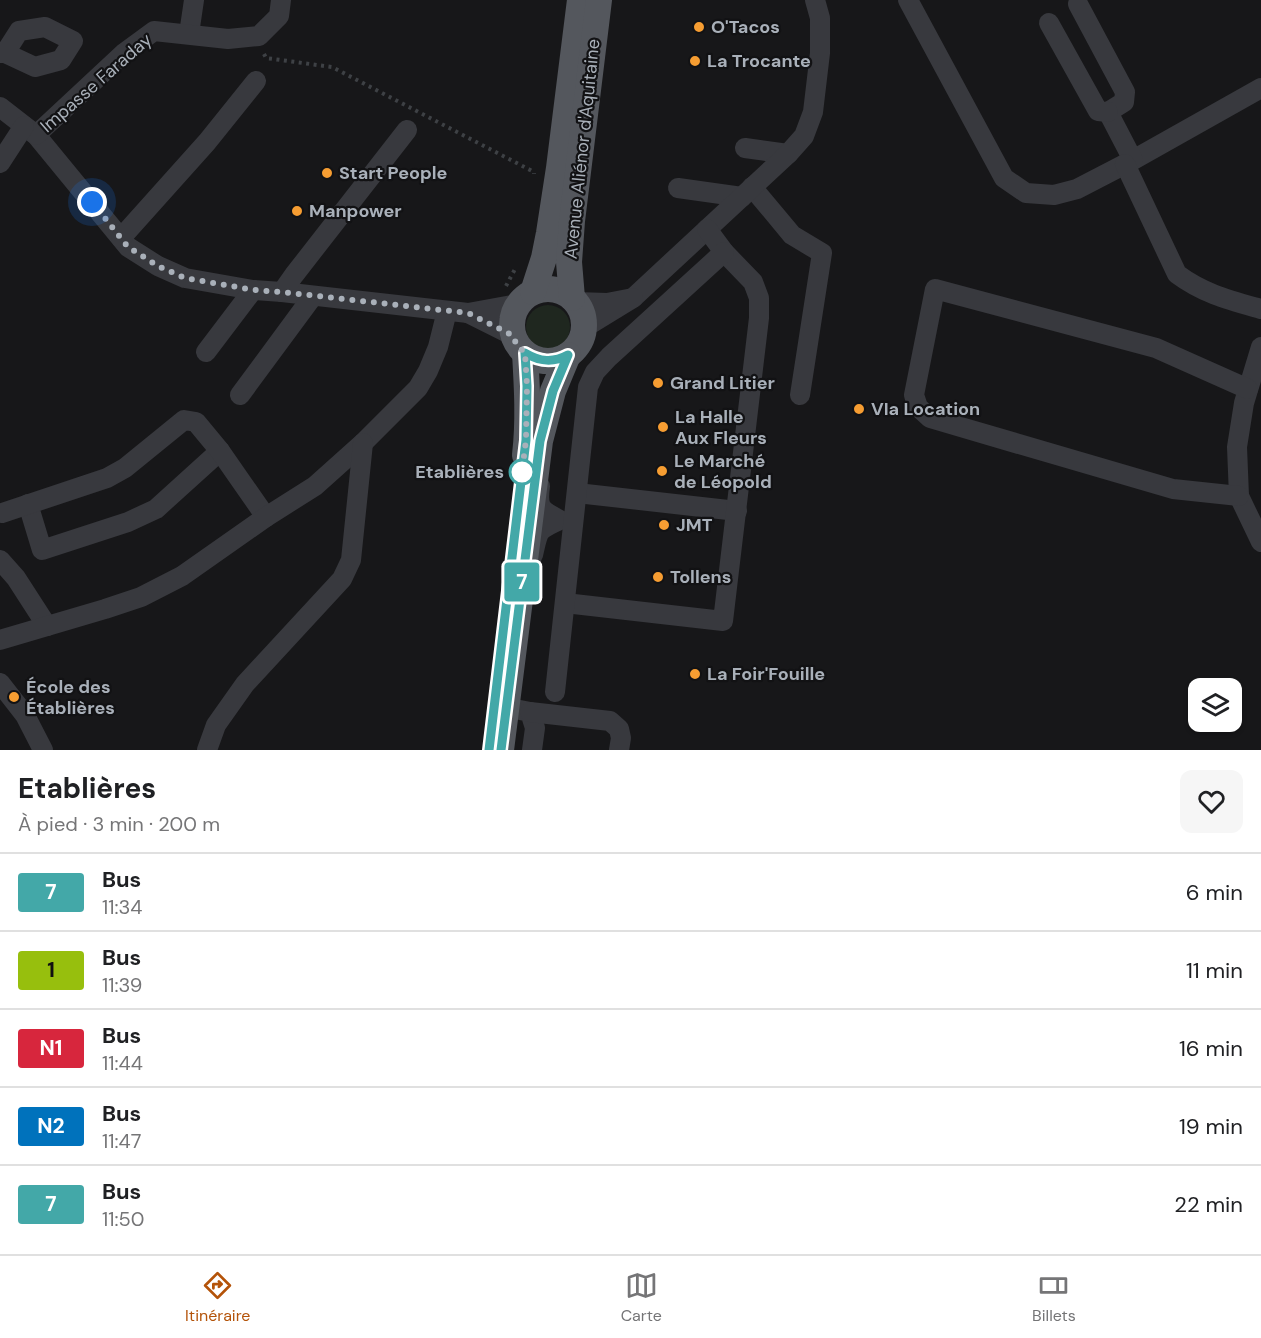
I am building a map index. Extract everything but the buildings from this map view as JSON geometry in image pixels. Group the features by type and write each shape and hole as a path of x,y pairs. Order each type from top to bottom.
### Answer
{"main road":[{"name":"Avenue Aliénor d'Aquitaine","path":"518,296 544,258 559,168 580,0"},
{"name":"Avenue Aliénor d'Aquitaine","path":"574,300 569,261 572,221 599,0"},
{"path":"489,750 526,440 527,386 519,344 511,324 513,314 518,296 543,289 563,292 574,300 581,310 584,319 582,338 568,355 558,360 535,359 519,344"},
{"path":"501,750 518,709 521,595 540,441 553,391 568,355"}],"street":[{"path":"189,34 194,0"},
{"path":"259,36 279,16 281,0"},
{"path":"584,328 633,298 788,154 804,136 813,112 820,53 820,18 815,0"},
{"path":"908,0 1004,178 1026,193 1054,195 1077,189 1261,88"},
{"path":"1049,23 1098,111 1108,112 1124,102 1125,92 1078,4"},
{"name":"Impasse Faraday","path":"0,163 30,130 154,31 228,39 259,36"},
{"path":"121,238 207,142 256,81"},
{"path":"0,107 30,130 128,247 158,266 185,278 254,290 468,313 518,296"},
{"path":"1108,112 1177,274 1191,285 1215,296 1261,309"},
{"path":"282,292 407,130"},
{"path":"746,148 788,154"},
{"path":"678,188 747,192 792,235 822,253 800,395"},
{"path":"565,603 723,621 759,318 759,298 753,282 724,252 707,229"},
{"path":"555,692 565,603 567,520 577,493 588,387 595,372 609,357 724,252"},
{"path":"1239,496 1173,489 930,418 918,407 914,394 935,289 1156,348 1248,388"},
{"path":"206,352 254,290"},
{"path":"240,395 313,296"},
{"path":"574,300 607,303 633,298"},
{"path":"0,640 141,597 182,576 315,486 363,443 418,388 438,347 447,311"},
{"path":"468,313 519,344"},
{"path":"1261,347 1244,403 1237,447 1239,496 1261,542"},
{"path":"548,407 538,501 544,512 567,520"},
{"path":"2,513 107,478 125,468 184,420 196,422 220,451 266,517"},
{"path":"207,750 216,724 245,684 342,579 351,560 363,443"},
{"path":"28,504 42,550 128,522 156,509 220,451"},
{"path":"577,493 737,511"},
{"path":"521,595 537,535 545,527 567,520"},
{"path":"0,560 16,578 47,626"},
{"path":"0,683 25,715 43,750"},
{"path":"518,709 535,728 532,750"},
{"path":"518,709 610,721 620,729 619,750"}],"path":[{"path":"259,36 266,58 332,66 534,172 533,182"},
{"path":"518,296 519,264"}],"shaded area":[{"path":"548,305 563,312 570,327 563,342 548,349 533,342 526,327 533,312"}],"bus line":[{"name":"7","path":"489,750 526,440 525,353 535,359 546,361 558,360 568,355 553,391 540,441 501,750"}],"place":[{"name":"O'Tacos","path":"699,27"},
{"name":"La Trocante","path":"695,61"},
{"name":"Start People","path":"327,173"},
{"name":"Manpower","path":"297,211"},
{"name":"Grand Litier","path":"658,383"},
{"name":"VIa Location","path":"859,409"},
{"name":"La Halle Aux Fleurs","path":"663,427"},
{"name":"Le Marché de Léopold","path":"662,471"},
{"name":"Etablières","path":"522,472"},
{"name":"JMT","path":"664,525"},
{"name":"Tollens","path":"658,577"},
{"name":"La Foir'Fouille","path":"695,674"},
{"name":"École des Établières","path":"14,697"}],"route":[{"path":"92,202 128,247 158,266 185,278 254,290 468,313 501,328 512,335 517,345 525,353 526,440 522,472"}]}
